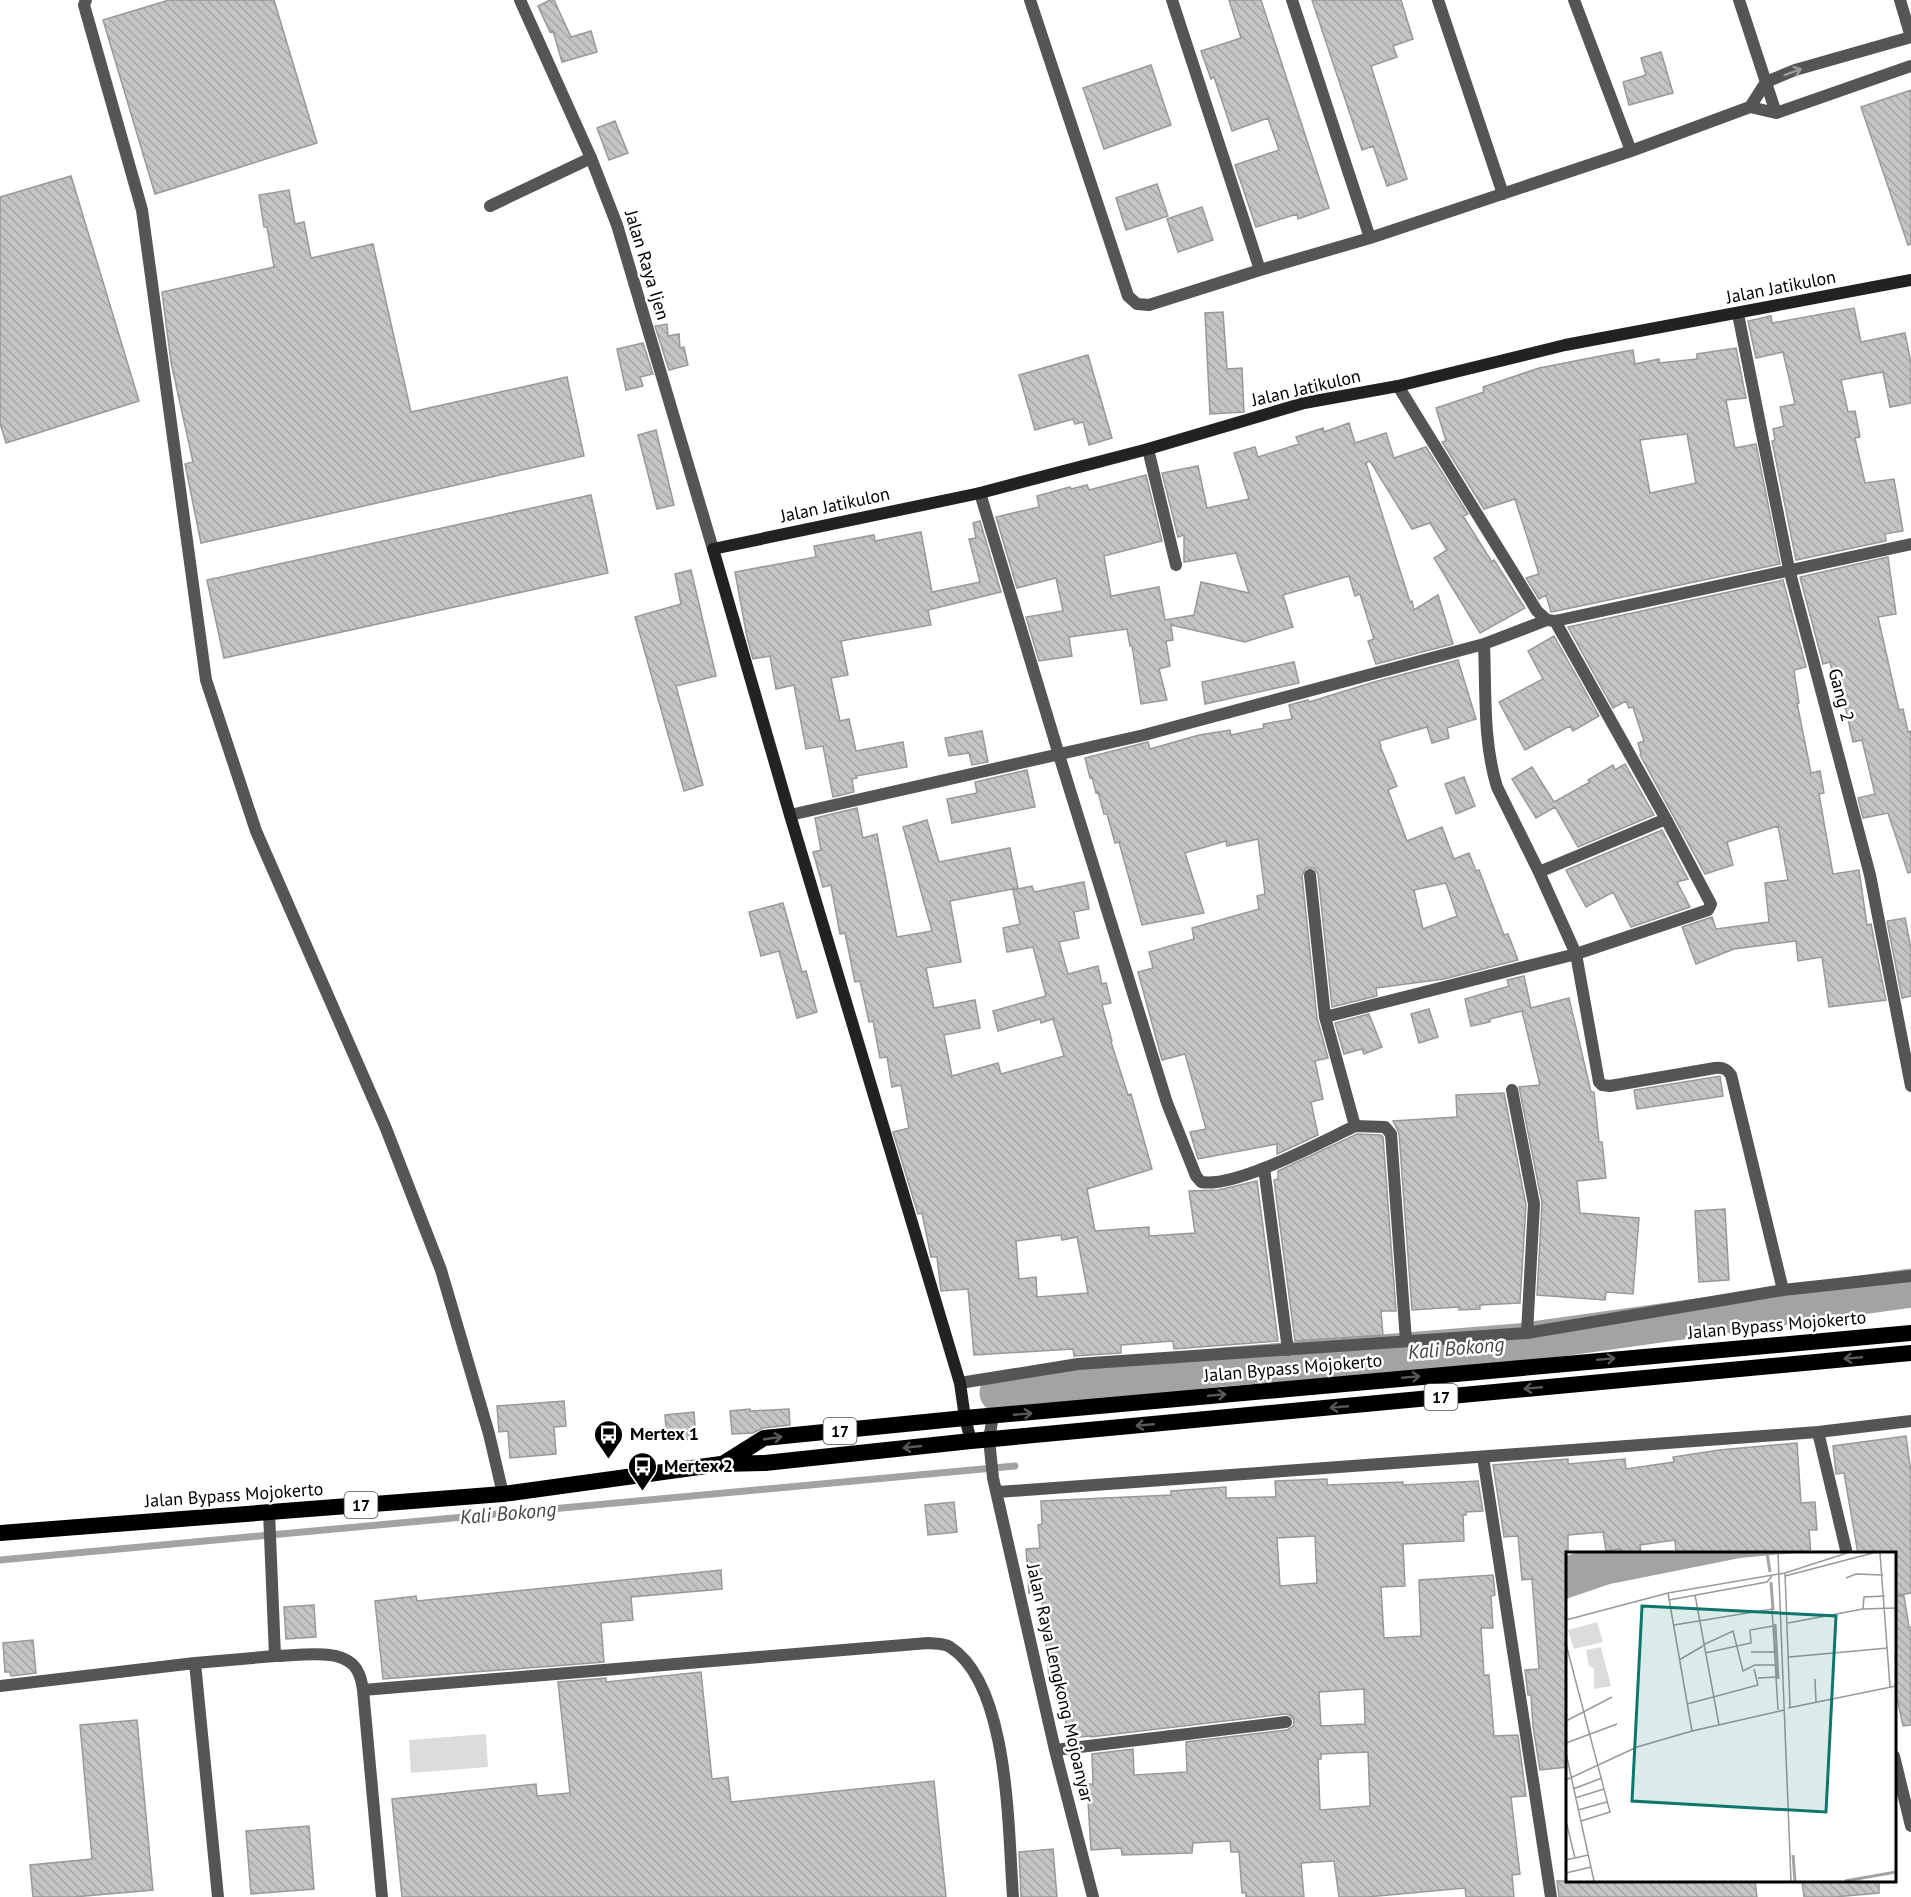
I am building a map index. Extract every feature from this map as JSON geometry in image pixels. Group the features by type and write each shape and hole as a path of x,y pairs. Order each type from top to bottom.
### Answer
{"highway":[{"name":"Jalan Bypass Mojokerto","path":"721,1464 764,1438 1911,1332"},
{"name":"Jalan Bypass Mojokerto","path":"0,1533 269,1520 503,1494 721,1464 765,1463 971,1441 989,1445 1911,1353"}],"main road":[{"name":"Jalan Jatikulon","path":"713,549 980,493 1148,449 1304,404 1398,386 1565,345 1911,280"},
{"path":"713,549 960,1383 971,1441"}],"street":[{"path":"86,0 84,5 142,210 206,680 256,831 385,1126 441,1270 489,1434 503,1494"},
{"name":"Jalan Raya Ijen","path":"520,0 591,158 617,225 713,549"},
{"path":"1030,0 1128,296 1137,304 1149,305 1370,238 1631,151 1750,107 1776,113 1911,66"},
{"path":"1172,0 1260,270"},
{"path":"1292,0 1370,238"},
{"path":"1438,0 1503,194"},
{"path":"1574,0 1631,151"},
{"path":"1739,0 1776,113"},
{"path":"1750,107 1766,82 1796,70 1911,37 1900,0"},
{"path":"490,206 591,158"},
{"name":"Gang 2","path":"1738,314 1789,569 1870,875 1911,1086"},
{"path":"1325,1017 1576,954 1709,908 1710,901 1666,819 1551,620 1537,611 1398,386"},
{"path":"1148,449 1176,565"},
{"path":"980,493 1167,1103 1196,1176 1201,1182 1215,1183 1264,1168 1355,1126 1385,1127 1391,1134 1406,1341"},
{"path":"790,815 1144,735 1484,644 1551,620 1911,544"},
{"path":"1484,644 1488,736 1493,774 1497,788 1539,872 1576,954 1599,1082 1610,1086 1722,1067 1731,1075 1783,1290"},
{"path":"1539,872 1666,819"},
{"path":"1310,875 1325,1017 1355,1126"},
{"path":"1512,1090 1534,1204 1527,1333"},
{"path":"1264,1168 1288,1350"},
{"path":"960,1383 1078,1364 1527,1333 1783,1290 1911,1276"},
{"name":"Jalan Raya Lengkong Mojoanyar","path":"993,1416 989,1445 993,1478 1055,1750 1093,1897"},
{"path":"998,1492 1818,1432 1911,1421"},
{"path":"1818,1432 1847,1552"},
{"path":"1483,1457 1551,1897"},
{"path":"269,1520 275,1656"},
{"path":"363,1690 916,1644 948,1645 965,1659 985,1693 998,1739 1004,1780 1013,1897"},
{"path":"0,1686 275,1656 332,1654 343,1657 359,1672 363,1690 382,1897"},
{"path":"195,1664 218,1897"},
{"path":"1055,1750 1286,1722"},
{"path":"1896,1764 1911,1826"}],"shaded area":[{"path":"486,1734 488,1767 411,1773 409,1740"}],"building":[{"path":"169,0 274,0 317,143 155,194 103,20"},
{"path":"554,0 571,37 591,31 597,52 562,62 553,31 550,32 538,6"},
{"path":"1229,0 1261,0 1329,208 1298,219 1297,214 1256,227 1235,165 1279,150 1268,118 1232,131 1214,77 1211,79 1201,51 1241,38"},
{"path":"1312,0 1401,0 1413,39 1393,46 1397,57 1371,66 1407,179 1387,186 1373,146 1362,150"},
{"path":"1661,52 1673,93 1629,105 1623,82 1646,75 1641,58"},
{"path":"1151,65 1171,125 1104,149 1083,88"},
{"path":"1911,90 1911,244 1908,245 1861,107"},
{"path":"615,121 628,153 609,160 597,128"},
{"path":"71,176 139,401 6,443 0,423 0,197"},
{"path":"1157,184 1168,216 1126,230 1116,198"},
{"path":"289,190 295,224 304,222 311,258 373,244 411,412 567,377 584,456 201,543 185,464 193,462 171,362 162,292 274,267 259,195"},
{"path":"1202,207 1213,240 1178,252 1167,219"},
{"path":"1854,308 1861,342 1905,333 1911,363 1911,403 1890,407 1883,372 1841,380 1848,412 1855,411 1860,437 1855,438 1865,483 1894,479 1903,531 1885,534 1886,541 1796,560 1772,441 1775,440 1773,429 1784,426 1780,407 1795,404 1783,352 1756,358 1748,321 1771,316 1772,323"},
{"path":"1223,312 1227,369 1242,368 1244,412 1210,414 1205,313"},
{"path":"667,324 668,336 679,334 680,348 684,347 688,365 669,370 655,326"},
{"path":"643,343 653,374 640,377 643,386 626,390 617,349"},
{"path":"1736,348 1746,398 1726,400 1735,448 1756,444 1780,564 1551,612 1546,595 1539,599 1526,578 1539,574 1515,499 1484,509 1442,442 1446,441 1436,408 1484,392 1483,387 1539,368 1633,350 1635,364 1659,359 1659,363 1697,359 1697,354","holes":["1687,434 1696,483 1650,493 1640,440"]},
{"path":"1088,355 1112,438 1089,445 1083,422 1075,424 1073,419 1035,430 1019,375"},
{"path":"1349,423 1355,443 1386,433 1394,458 1426,447 1468,514 1463,516 1525,608 1480,633 1434,558 1447,550 1430,523 1412,529 1370,461 1366,463 1410,602 1412,601 1414,610 1438,595 1453,644 1376,664 1368,641 1374,639 1360,594 1355,596 1349,576 1283,595 1293,627 1245,642 1171,625 1173,640 1166,641 1170,666 1159,669 1167,700 1141,704 1127,629 1069,637 1072,656 1039,661 1026,617 1063,611 1056,578 1017,588 996,517 1039,507 1037,496 1087,485 1089,490 1146,475 1162,541 1104,556 1111,596 1159,587 1165,620 1194,615 1201,582 1249,593 1236,553 1184,562 1184,535 1178,537 1162,473 1198,466 1207,508 1249,499 1234,453 1255,447 1258,457 1299,444 1296,437 1323,428 1324,432"},
{"path":"656,430 674,505 657,509 638,435"},
{"path":"591,495 608,573 224,658 207,580"},
{"path":"980,521 1001,592 928,610 931,625 841,641 848,675 831,678 840,721 849,719 856,751 903,742 907,767 856,776 857,778 852,779 854,792 833,797 823,746 806,749 794,685 776,689 770,656 753,659 735,572 816,557 814,546 874,535 875,541 921,532 932,592 980,582 969,539 976,538 973,523"},
{"path":"1888,557 1896,614 1878,617 1899,710 1903,709 1908,732 1911,731 1911,872 1908,873 1888,813 1863,818 1858,798 1875,794 1862,740 1853,742 1845,706 1841,707 1830,662 1823,664 1800,577"},
{"path":"691,570 716,676 676,686 703,785 684,791 635,617 681,604 675,574"},
{"path":"1783,580 1806,667 1794,670 1799,703 1797,703 1811,773 1820,771 1824,793 1819,794 1833,874 1859,870 1867,925 1871,924 1886,1000 1829,1007 1822,957 1798,961 1796,941 1734,949 1696,964 1682,927 1712,917 1716,929 1769,922 1765,883 1788,880 1778,826 1727,842 1733,865 1705,874 1640,755 1638,743 1644,741 1633,707 1629,708 1626,701 1613,708 1568,627"},
{"path":"1554,636 1599,716 1573,731 1570,726 1525,750 1499,702 1543,679 1528,651"},
{"path":"1458,660 1476,719 1447,728 1449,738 1432,743 1427,727 1379,741 1397,786 1388,790 1407,841 1442,827 1454,859 1469,853 1476,871 1479,870 1504,935 1508,934 1518,960 1444,979 1376,988 1377,996 1332,1007 1318,874 1314,868 1306,868 1302,876 1317,1018 1328,1058 1315,1061 1323,1099 1311,1102 1318,1135 1277,1154 1277,1144 1198,1159 1190,1132 1206,1129 1185,1054 1162,1060 1138,972 1153,968 1149,952 1194,939 1192,928 1259,909 1257,896 1265,894 1258,839 1227,846 1226,841 1185,853 1204,913 1142,925 1119,842 1115,843 1107,814 1104,814 1085,758 1148,742 1150,749 1199,735 1230,730 1231,735 1264,728 1263,724 1292,719 1289,705 1308,700 1309,702","holes":["1446,883 1457,916 1423,929 1414,890"]},
{"path":"1294,662 1299,683 1205,704 1202,682"},
{"path":"982,731 988,762 972,765 969,753 949,756 945,738"},
{"path":"1625,764 1654,815 1578,847 1555,807 1536,818 1512,779 1532,767 1554,802 1590,782 1588,780 1613,765 1615,770"},
{"path":"1027,770 1035,807 952,823 947,799 977,793 975,782"},
{"path":"1464,777 1475,806 1456,814 1445,784"},
{"path":"857,808 863,838 877,834 897,937 932,931 903,827 927,820 939,862 1010,848 1018,888 950,901 961,962 926,968 934,1008 975,1000 980,1028 944,1035 952,1076 998,1063 1001,1074 1064,1056 1053,1019 1041,1023 1040,1019 998,1031 993,1011 1046,996 1033,947 1007,952 1003,928 1020,924 1013,890 1032,886 1034,892 1084,882 1089,909 1074,912 1079,938 1059,942 1068,974 1098,966 1102,984 1106,983 1111,1003 1102,1005 1111,1042 1128,1095 1131,1094 1152,1169 1087,1189 1095,1231 1149,1227 1149,1236 1195,1233 1189,1191 1218,1190 1257,1181 1278,1341 1174,1349 1173,1341 1121,1345 1121,1353 1074,1356 1073,1349 974,1355 968,1289 941,1291 937,1257 931,1257 922,1213 918,1214 893,1132 909,1128 901,1085 892,1087 887,1057 880,1058 873,1021 869,1022 860,981 855,982 845,933 840,934 831,885 823,887 813,852 821,850 815,818","holes":["1061,1235 1062,1240 1077,1237 1088,1293 1037,1297 1036,1277 1019,1279 1016,1241"]},
{"path":"1662,830 1688,879 1677,882 1690,907 1631,927 1613,892 1586,907 1566,870"},
{"path":"783,903 802,972 806,971 817,1012 797,1018 779,951 761,956 749,912"},
{"path":"1905,918 1911,948 1911,996 1902,998 1887,921"},
{"path":"1524,976 1531,1008 1569,998 1591,1092 1594,1092 1599,1142 1602,1142 1606,1178 1577,1181 1580,1213 1639,1218 1633,1294 1606,1292 1605,1300 1537,1295 1542,1203 1519,1087 1540,1085 1522,1011 1471,1026 1465,999 1509,986 1507,980"},
{"path":"1429,1009 1438,1037 1419,1043 1411,1014"},
{"path":"1369,1014 1382,1047 1364,1054 1362,1049 1344,1054 1335,1023"},
{"path":"1720,1076 1723,1096 1637,1109 1634,1090"},
{"path":"1504,1093 1526,1205 1520,1303 1480,1305 1480,1309 1459,1310 1459,1307 1412,1310 1399,1133 1393,1121 1457,1117 1456,1095"},
{"path":"1357,1134 1383,1137 1396,1311 1381,1311 1383,1335 1295,1341 1274,1180 1278,1179 1278,1171"},
{"path":"1725,1209 1729,1280 1699,1282 1695,1211"},
{"path":"564,1401 566,1426 554,1427 556,1454 510,1458 508,1431 499,1432 497,1406"},
{"path":"750,1409 750,1411 789,1409 790,1425 763,1428 753,1433 732,1434 730,1411"},
{"path":"694,1412 696,1439 667,1441 665,1415"},
{"path":"1906,1436 1911,1473 1911,1593 1896,1596 1896,1552 1858,1552 1844,1473 1836,1474 1833,1446"},
{"path":"1797,1443 1801,1503 1815,1502 1817,1530 1809,1530 1811,1552 1676,1552 1675,1540 1640,1545 1641,1552 1621,1552 1620,1549 1606,1551 1603,1532 1568,1535 1568,1552 1566,1552 1566,1767 1540,1770 1533,1727 1531,1695 1528,1695 1525,1670 1539,1669 1532,1579 1522,1580 1518,1536 1504,1537 1493,1465 1568,1459 1568,1464 1625,1459 1626,1469 1674,1462 1673,1457"},
{"path":"1327,1479 1327,1485 1403,1482 1403,1485 1478,1481 1483,1511 1466,1512 1466,1515 1463,1515 1464,1541 1403,1544 1405,1586 1381,1587 1384,1638 1421,1636 1419,1580 1493,1575 1495,1595 1491,1596 1493,1628 1481,1628 1484,1675 1489,1675 1494,1736 1518,1735 1526,1796 1511,1797 1520,1874 1512,1875 1514,1897 1466,1897 1465,1888 1367,1897 1339,1897 1334,1861 1301,1863 1304,1897 1246,1897 1246,1893 1242,1893 1239,1852 1231,1852 1230,1841 1193,1843 1192,1853 1122,1855 1121,1848 1091,1850 1088,1801 1079,1801 1078,1784 1093,1784 1092,1754 1133,1749 1134,1775 1187,1772 1186,1742 1287,1730 1293,1726 1294,1720 1290,1715 1285,1714 1067,1738 1062,1676 1049,1677 1041,1592 1029,1593 1026,1549 1040,1548 1038,1525 1042,1524 1041,1501 1171,1495 1171,1491 1226,1487 1226,1498 1276,1497 1275,1481","holes":["1315,1536 1317,1583 1280,1586 1277,1538","1364,1689 1365,1724 1321,1726 1319,1692","1368,1752 1370,1806 1320,1810 1318,1759 1321,1759 1321,1754"]},
{"path":"954,1502 957,1532 928,1535 925,1505"},
{"path":"721,1570 722,1589 631,1597 633,1620 601,1623 604,1662 383,1679 375,1601 416,1596 417,1601"},
{"path":"1896,1596 1904,1596 1909,1627 1911,1627 1911,1725 1903,1726 1896,1693"},
{"path":"314,1605 316,1637 286,1639 284,1607"},
{"path":"33,1640 36,1673 11,1676 10,1672 5,1672 3,1643"},
{"path":"701,1672 712,1779 728,1777 731,1802 934,1781 946,1897 402,1897 392,1799 536,1784 537,1796 570,1793 558,1682 606,1678 606,1682"},
{"path":"137,1720 153,1890 74,1897 33,1897 30,1865 92,1859 80,1725"},
{"path":"309,1826 314,1889 251,1894 246,1831"},
{"path":"1053,1849 1057,1897 1021,1897 1019,1852"},
{"path":"1557,1881 1755,1882 1757,1897 1559,1897"},
{"path":"1802,1882 1879,1882 1879,1893 1804,1897"}],"waterway":[{"name":"Kali Bokong","path":"999,1393 1222,1367 1518,1343 1911,1288"},
{"name":"Kali Bokong","path":"0,1560 1015,1466"}],"place":[{"name":"Mertex 1","path":"609,1460"},
{"name":"Mertex 2","path":"643,1492"}]}
